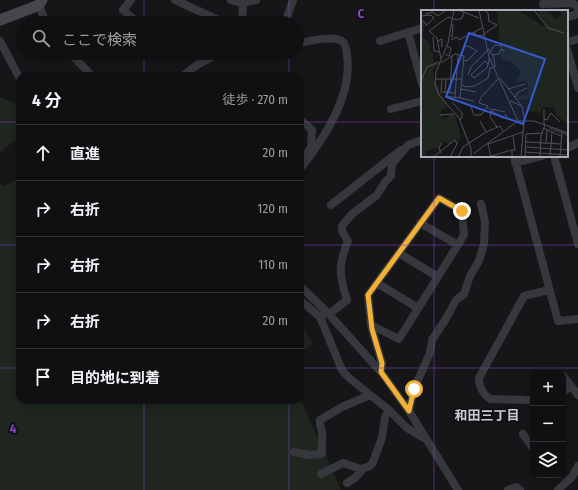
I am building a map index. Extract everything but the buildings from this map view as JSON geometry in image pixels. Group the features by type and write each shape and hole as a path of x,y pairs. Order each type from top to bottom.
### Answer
{"street":[{"path":"130,16 123,10 131,0"},
{"path":"175,0 210,16"},
{"path":"232,0 243,2 256,0"},
{"path":"287,16 293,0"},
{"path":"0,20 40,2 44,16"},
{"path":"242,16 243,2"},
{"path":"544,4 573,3 578,7 578,10 575,15 568,17"},
{"path":"380,41 421,28"},
{"path":"408,32 421,80"},
{"path":"304,42 311,40 334,39 342,41 346,45 348,63 346,83 338,108 316,149 304,164"},
{"path":"568,42 578,39"},
{"path":"0,41 16,72"},
{"path":"568,53 578,88"},
{"path":"77,60 88,72"},
{"path":"188,72 206,60"},
{"path":"391,109 421,101"},
{"path":"304,123 312,130 311,147 304,157"},
{"path":"331,205 397,151 421,140"},
{"path":"568,148 578,143"},
{"path":"325,314 347,300 340,276 343,253 348,241 342,231 342,226 352,214 377,195 385,182 391,176 392,164 408,145"},
{"path":"533,157 515,159 549,290 558,321 578,318"},
{"path":"554,157 578,244"},
{"path":"371,325 399,339 464,235 462,211 439,198 368,295 371,325 382,363 381,372"},
{"path":"409,411 414,389 430,353 432,340 448,318 456,300 464,294 470,276 480,261 484,244 485,221 481,204"},
{"path":"420,223 458,245"},
{"path":"399,253 438,277"},
{"path":"377,283 418,308"},
{"path":"304,290 381,372 409,411 458,490"},
{"path":"530,400 490,398 481,390 479,378 524,296 549,290"},
{"path":"304,302 325,314 342,370 348,377 389,410 407,428 427,440"},
{"path":"566,380 578,395"},
{"path":"566,390 571,386"},
{"path":"294,452 310,455 320,454 322,452 322,434 319,422 320,420 342,407 370,395"},
{"path":"347,483 356,478 363,469 370,466 374,462 382,438 385,417 389,410"},
{"path":"523,434 530,442"},
{"path":"321,474 343,463 363,469"},
{"path":"558,490 572,477 578,466"},
{"path":"508,490 516,487 520,490"}],"shaded area":[{"path":"0,97 16,104 16,140 0,152"},
{"path":"16,180 16,404 303,404 341,490 0,490 0,182 4,186"},
{"path":"304,327 312,344 304,350"}],"district":[{"name":"和田三丁目","path":"487,415"}],"route":[{"path":"414,389 409,411 381,372 382,363 372,329 368,295 439,198 462,211"}]}
